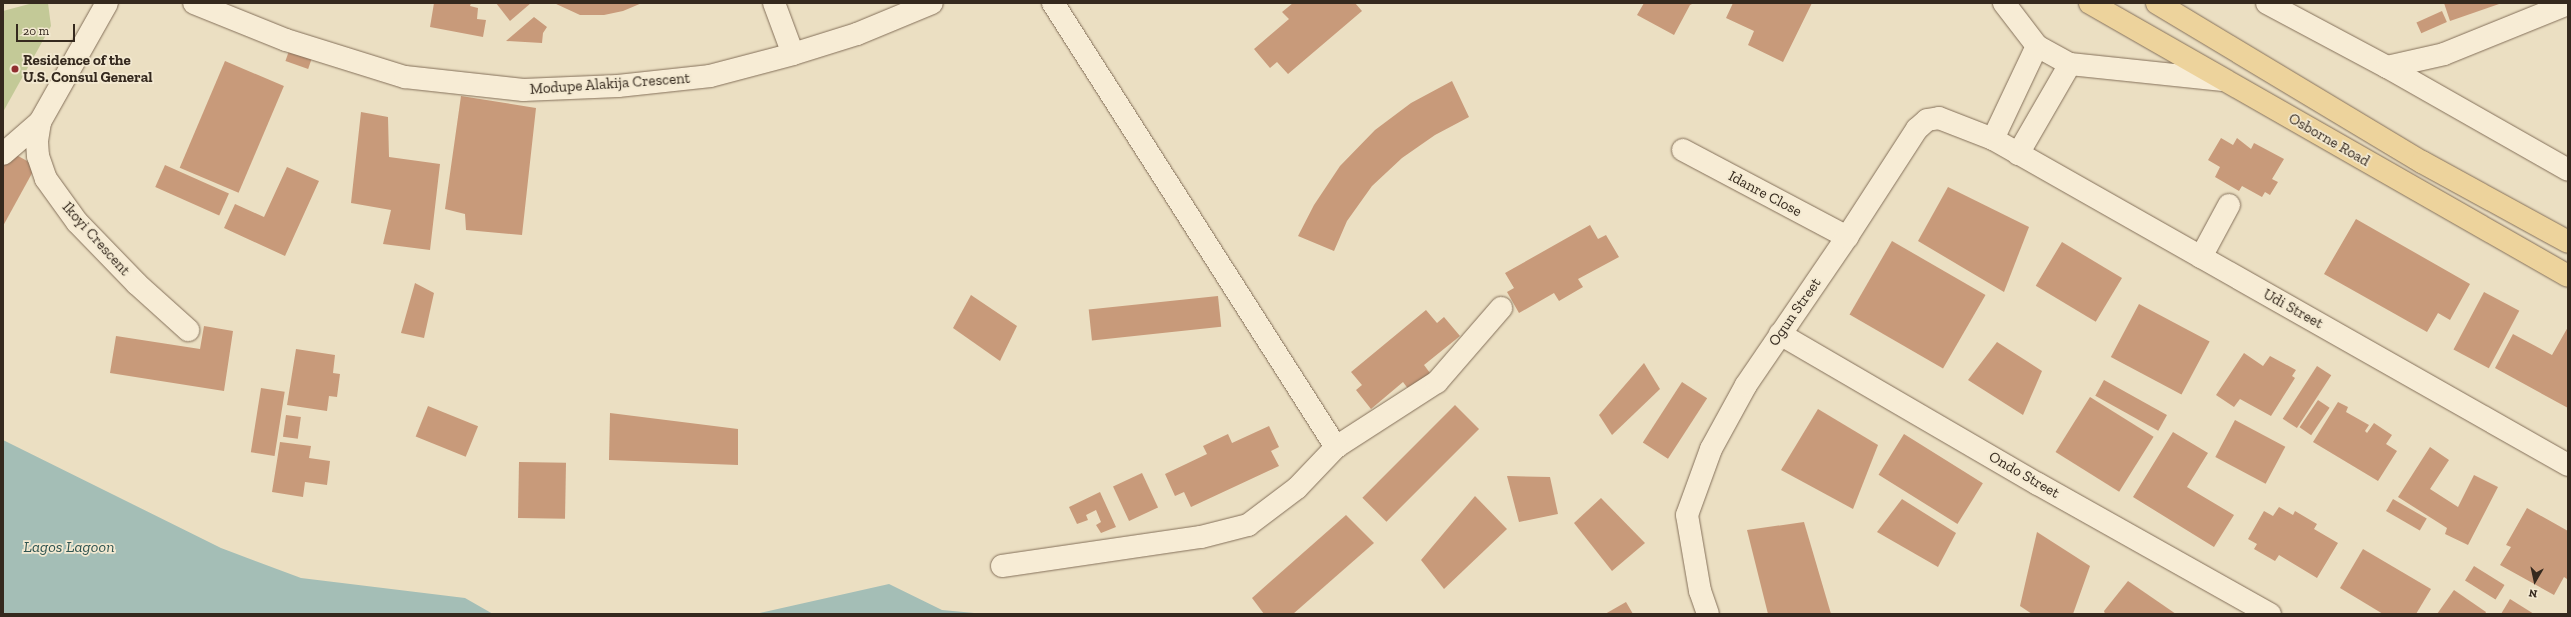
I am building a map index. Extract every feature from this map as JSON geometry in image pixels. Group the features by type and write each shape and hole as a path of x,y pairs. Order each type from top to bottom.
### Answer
{"main road":[{"name":"Osborne Road","path":"2090,3 2568,276"},
{"name":"Osborne Road","path":"2157,3 2422,162 2568,242"}],"street":[{"name":"Ikoyi Crescent","path":"106,3 40,122 37,142 38,156 46,179 77,222 115,262 188,330"},
{"name":"Modupe Alakija Crescent","path":"194,3 286,40 405,77 523,90 618,86 710,76 793,54 857,34 932,3"},
{"path":"774,3 793,54"},
{"path":"1053,3 1336,447"},
{"path":"2004,3 2037,46 2070,64 2223,80"},
{"path":"2267,3 2387,67 2568,170"},
{"path":"2387,67 2444,54 2568,4"},
{"path":"1993,139 2037,46"},
{"path":"2018,154 2070,64"},
{"name":"Ogun Street","path":"1708,614 1700,591 1688,515 1711,449 1746,384 1847,237 1917,129 1927,120 1939,118 1993,139 2018,154"},
{"path":"3,154 40,122"},
{"name":"Idanre Close","path":"1683,150 1847,237"},
{"name":"Udi Street","path":"2018,154 2568,465"},
{"path":"2201,257 2229,205"},
{"path":"1002,566 1200,537 1248,525 1297,488 1336,447 1437,382 1502,308"},
{"name":"Ondo Street","path":"1780,334 2038,484 2270,614"}],"green space":[{"name":"Residence of the U.S. Consul General","path":"33,3 48,3 51,26 3,112 3,11"}],"water":[{"name":"Lagos Lagoon","path":"3,440 221,548 301,578 465,598 493,614 3,614"},
{"path":"889,584 942,610 985,614 755,614"}],"building":[{"path":"434,3 471,3 470,6 478,8 477,19 486,20 483,37 430,27"},
{"path":"496,3 531,3 510,21"},
{"path":"554,3 642,3 623,11 604,15 580,15"},
{"path":"1293,3 1355,3 1362,11 1288,74 1277,62 1270,68 1254,49 1289,19 1282,12"},
{"path":"1644,3 1694,3 1690,5 1674,35 1637,15"},
{"path":"1733,3 1812,3 1783,62 1748,45 1754,31 1726,18"},
{"path":"2444,3 2502,3 2450,21"},
{"path":"2442,11 2447,22 2421,33 2416,22"},
{"path":"534,17 547,27 543,33 542,43 506,41"},
{"path":"291,45 314,53 308,69 285,61"},
{"path":"225,61 284,86 239,193 180,168"},
{"path":"1452,81 1469,117 1435,135 1402,158 1372,186 1347,221 1334,251 1298,236 1314,205 1340,166 1375,130 1411,103"},
{"path":"461,96 536,108 522,235 466,230 465,214 445,209"},
{"path":"361,112 388,117 389,157 440,164 430,250 383,244 391,210 351,203"},
{"path":"2221,138 2233,145 2237,138 2251,149 2254,143 2284,159 2272,179 2278,182 2270,195 2265,192 2262,197 2242,186 2239,191 2215,177 2220,167 2208,160"},
{"path":"11,152 36,166 3,226 3,166"},
{"path":"165,165 229,193 219,215 155,187"},
{"path":"287,167 319,181 285,256 224,228 235,204 264,217"},
{"path":"1948,187 2029,227 2004,292 1918,241"},
{"path":"2356,219 2470,284 2450,320 2438,313 2427,332 2324,274"},
{"path":"1590,225 1598,239 1606,235 1619,257 1578,279 1583,287 1559,301 1554,293 1519,313 1507,292 1514,288 1505,273"},
{"path":"1892,241 1986,295 1943,369 1850,315"},
{"path":"2062,242 2122,278 2096,322 2036,286"},
{"path":"415,283 434,293 424,338 401,333"},
{"path":"2484,292 2519,311 2489,368 2453,349"},
{"path":"971,295 1017,326 1000,361 953,328"},
{"path":"1218,296 1221,327 1092,340 1089,310"},
{"path":"2139,304 2210,342 2181,395 2111,357"},
{"path":"1426,310 1437,323 1444,317 1460,336 1424,365 1430,373 1409,390 1403,382 1371,409 1356,390 1362,385 1351,372"},
{"path":"204,326 233,331 224,391 110,373 116,336 200,349"},
{"path":"2568,327 2568,408 2495,368 2513,334 2552,355"},
{"path":"1997,342 2042,371 2023,415 1968,380"},
{"path":"296,349 335,355 333,373 340,374 337,397 329,396 327,411 287,405"},
{"path":"2244,353 2263,366 2270,356 2296,370 2292,376 2295,378 2271,416 2240,399 2234,407 2216,395"},
{"path":"1644,363 1660,389 1612,435 1599,415"},
{"path":"2317,366 2331,375 2297,428 2283,419"},
{"path":"2104,380 2167,415 2158,431 2095,396"},
{"path":"1682,382 1707,398 1668,459 1643,442"},
{"path":"261,388 285,392 275,456 251,452"},
{"path":"2090,397 2154,437 2119,492 2056,452"},
{"path":"2318,400 2330,408 2311,435 2300,427"},
{"path":"2338,402 2348,407 2346,412 2369,425 2365,431 2367,433 2374,423 2392,435 2386,444 2397,451 2378,481 2313,442"},
{"path":"1455,405 1479,429 1386,522 1362,498"},
{"path":"428,406 478,426 466,457 416,437"},
{"path":"1818,409 1878,445 1853,509 1781,470"},
{"path":"610,413 738,429 738,465 609,460"},
{"path":"286,415 301,417 298,439 283,437"},
{"path":"2235,420 2285,447 2266,484 2215,457"},
{"path":"1269,426 1279,447 1271,451 1279,466 1191,507 1184,492 1175,496 1165,474 1207,454 1203,446 1228,434 1232,443"},
{"path":"2173,432 2208,453 2187,487 2234,515 2214,547 2133,497"},
{"path":"1904,434 1983,483 1957,524 1879,475"},
{"path":"280,442 311,446 309,458 330,461 327,485 305,482 303,497 272,492"},
{"path":"2430,447 2449,460 2430,489 2458,507 2474,475 2498,487 2468,545 2445,534 2447,528 2398,497"},
{"path":"519,462 566,463 565,519 518,518"},
{"path":"1142,473 1158,507 1129,521 1113,487"},
{"path":"1507,476 1550,477 1558,514 1519,522"},
{"path":"1100,492 1116,527 1101,533 1096,525 1101,522 1096,510 1086,515 1088,520 1077,524 1069,507"},
{"path":"1475,496 1507,529 1444,589 1421,560"},
{"path":"1601,498 1645,543 1612,571 1574,523"},
{"path":"1902,499 1956,533 1938,567 1877,532"},
{"path":"2393,499 2427,518 2420,531 2386,511"},
{"path":"2279,507 2293,515 2295,511 2317,524 2314,529 2338,543 2317,578 2279,555 2275,561 2254,549 2257,544 2248,539 2264,511 2273,516"},
{"path":"2527,508 2568,531 2568,577 2567,579 2564,577 2554,595 2500,565 2511,547 2506,545"},
{"path":"1346,515 1374,543 1293,614 1264,614 1252,598"},
{"path":"1804,522 1831,614 1768,614 1747,530"},
{"path":"2037,532 2090,566 2073,614 2032,614 2020,606"},
{"path":"2363,549 2431,589 2416,614 2383,614 2340,588"},
{"path":"2474,566 2505,585 2496,599 2465,580"},
{"path":"2128,581 2176,614 2105,614 2104,611"},
{"path":"2454,590 2486,612 2485,614 2437,614"},
{"path":"2510,599 2534,614 2501,614"},
{"path":"1626,602 1633,614 1605,614"}],"place":[{"name":"Residence of the U.S. Consul General","path":"15,69"}]}
